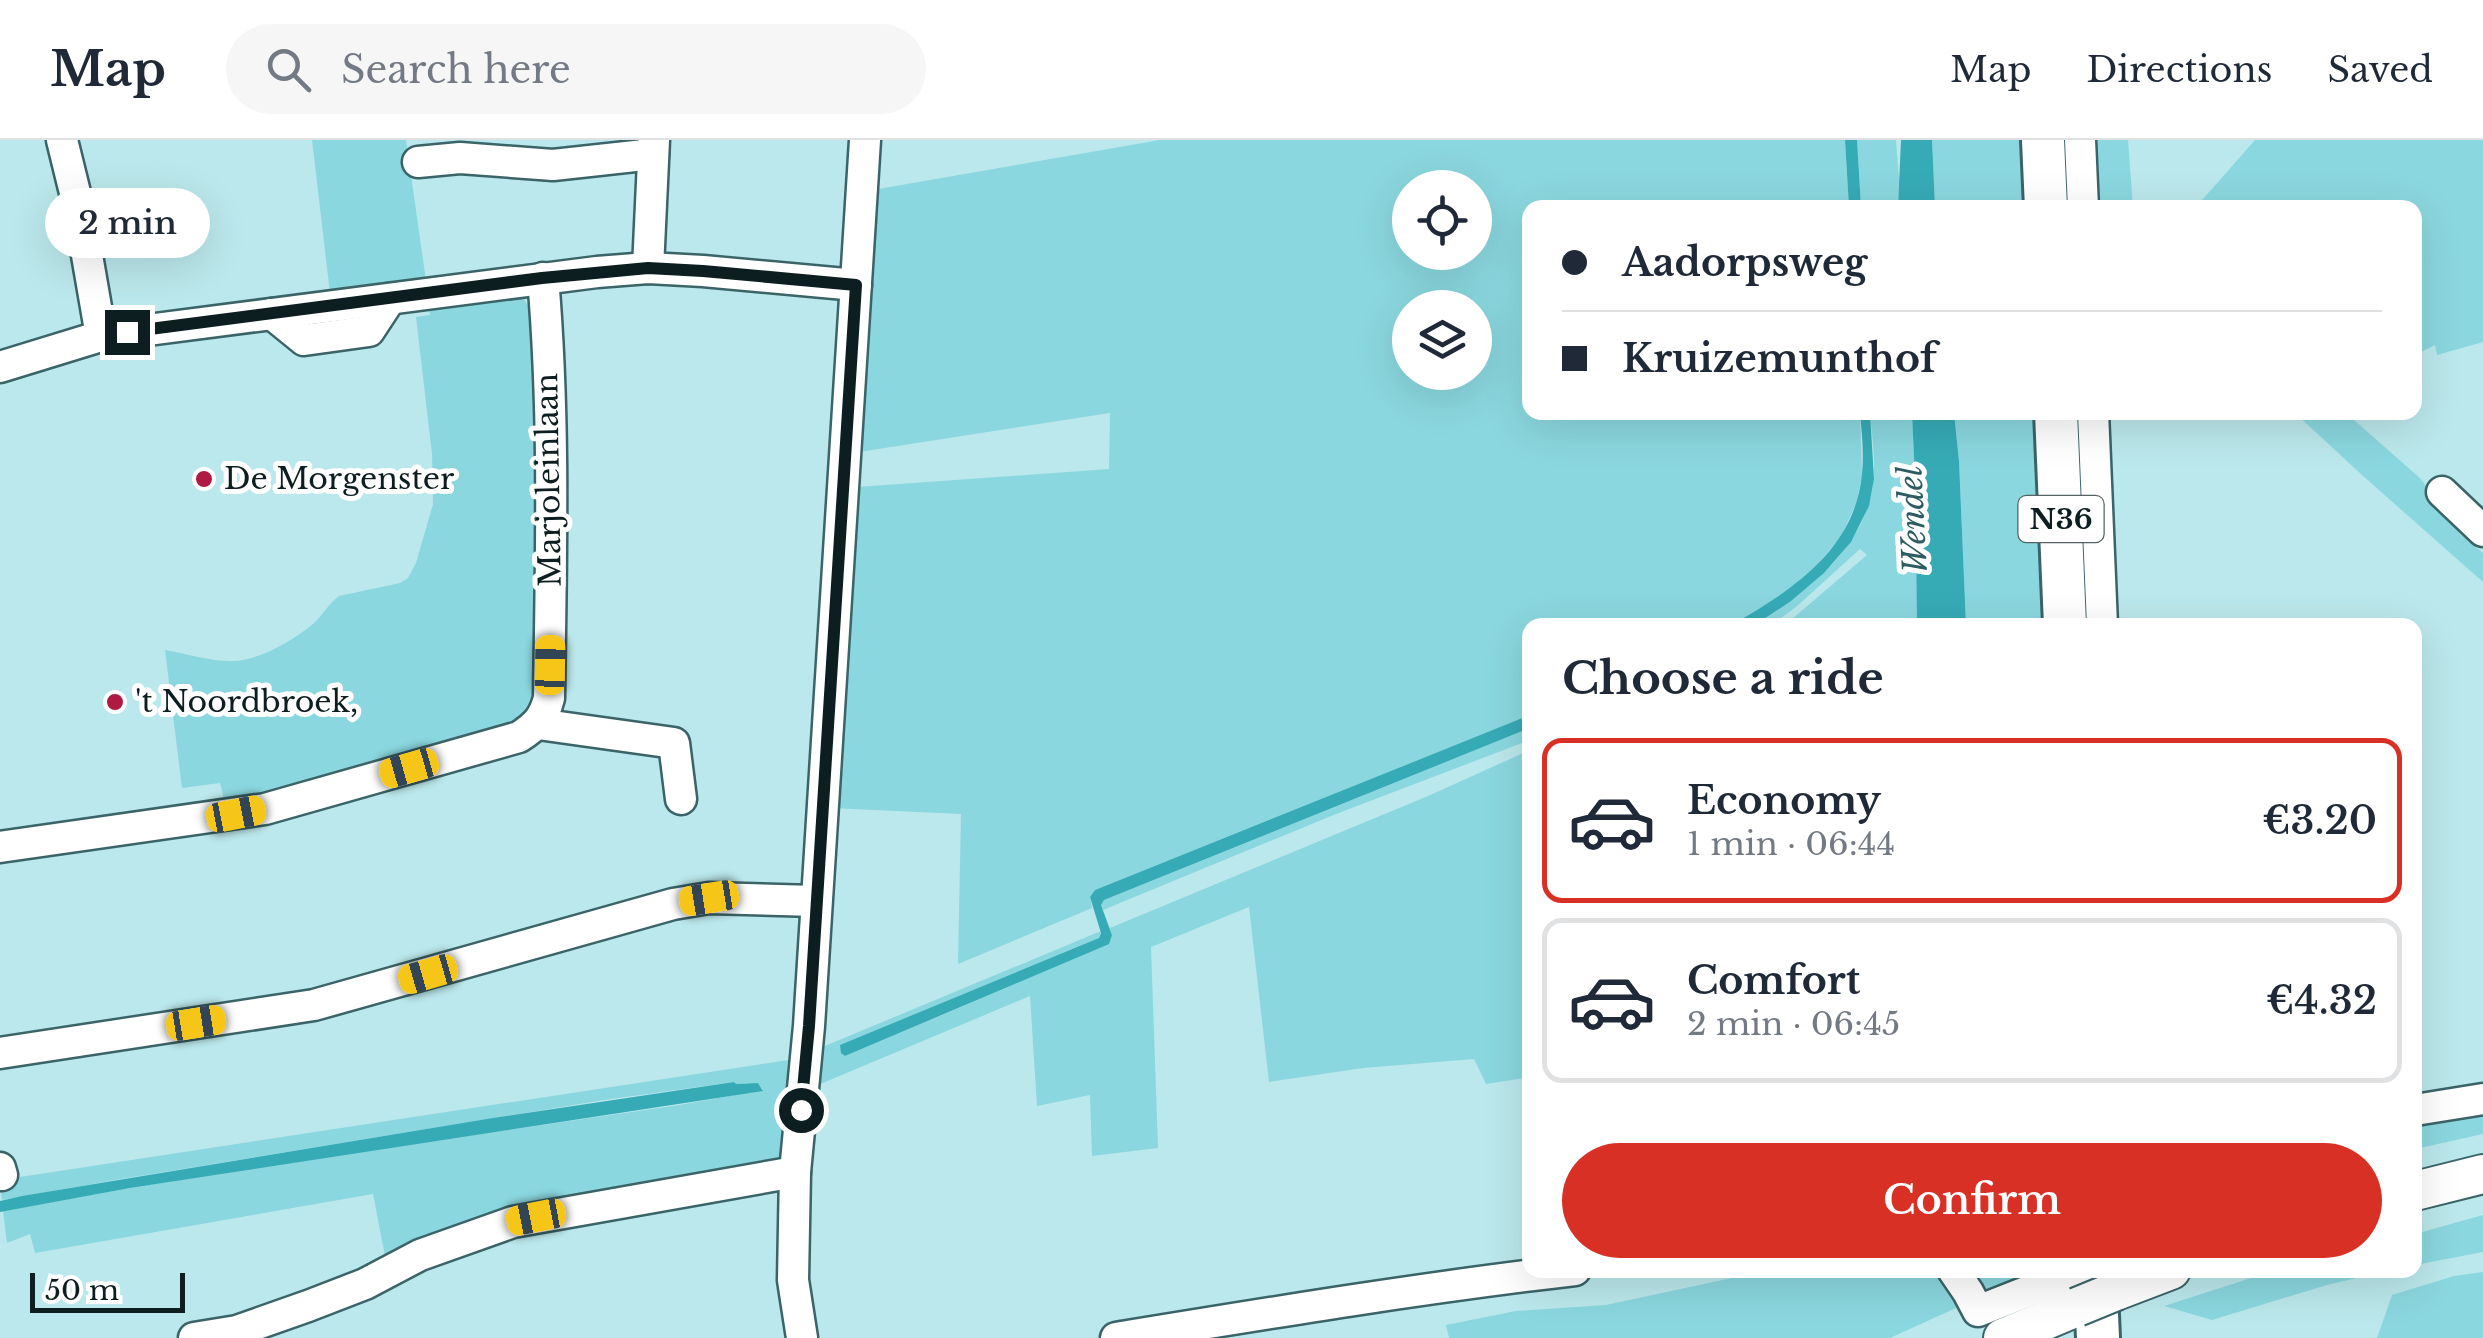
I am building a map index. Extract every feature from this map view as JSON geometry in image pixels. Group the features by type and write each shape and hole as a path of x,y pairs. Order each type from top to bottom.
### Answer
{"highway":[{"path":"2043,140 2046,200"},
{"name":"N36","path":"2056,420 2066,618"}],"main road":[{"path":"2422,1189 2483,1174"},
{"path":"1990,1324 2140,1278"}],"street":[{"path":"62,140 79,209 101,336"},
{"path":"802,1338 793,1280 795,1172 808,1048 865,140"},
{"path":"2080,140 2083,200"},
{"path":"418,162 460,158 553,165 653,147 648,268"},
{"path":"0,366 101,336 542,278 648,268 856,285"},
{"name":"Marjoleinlaan","path":"538,724 550,698 548,334 542,278"},
{"path":"2093,420 2102,618"},
{"path":"2442,492 2483,531"},
{"path":"0,848 265,808 519,737 538,724 674,743 681,799"},
{"path":"0,1053 314,1005 673,904 709,898 815,902"},
{"path":"2422,1109 2483,1098"},
{"path":"194,1338 237,1331 308,1306 365,1284 420,1255 513,1222 795,1172"},
{"path":"1116,1338 1252,1327 1475,1282 1522,1276"},
{"path":"1958,1278 1990,1324"}],"shaded area":[{"path":"312,140 406,140 426,281 330,293"},
{"path":"1160,140 1845,140 1849,200 1522,200 1522,420 1860,420 1862,476 1857,501 1841,537 1808,575 1743,618 1522,618 1522,718 1095,890 1090,897 1092,908 958,964 961,814 831,808 857,487 1109,469 1110,413 859,452 878,189"},
{"path":"1845,140 1857,140 1861,200 1849,200"},
{"path":"1857,140 1896,140 1898,200 1861,200"},
{"path":"1901,140 1932,140 1935,200 1898,200"},
{"path":"1932,140 2026,140 2030,200 1935,200"},
{"path":"2090,140 2128,140 2132,200 2094,200"},
{"path":"2255,140 2483,140 2483,342 2437,355 2435,345 2422,352 2422,200 2202,200"},
{"path":"522,296 538,322 536,709 524,722 225,803 220,783 182,788 165,650 226,661 256,657 305,630 339,596 408,578 433,504 432,454 416,317 430,315 429,309"},
{"path":"1861,420 1870,420 1874,479 1869,506 1851,542 1824,573 1791,601 1766,618 1743,618 1797,582 1833,546 1857,501 1863,451"},
{"path":"1871,420 1912,420 1917,618 1793,618 1867,555 1860,549 1796,607 1781,618 1765,618 1813,583 1846,548 1868,507 1874,457"},
{"path":"1912,420 1955,420 1966,618 1917,618"},
{"path":"1955,420 2039,420 2049,618 1966,618"},
{"path":"2303,420 2354,420 2421,479 2460,534 2483,553 2483,582"},
{"path":"1522,718 1522,731 1104,900 1101,905 1112,935 1109,944 845,1056 841,1053 840,1045 1099,938 1101,933 1090,897 1095,890"},
{"path":"1522,731 1522,743 1103,910 1104,900"},
{"path":"1522,754 1522,1078 1486,1084 1474,1059 1363,1068 1269,1082 1249,907 1151,947 1158,1148 1092,1156 1090,1095 1037,1106 1030,996 818,1085 820,1048 1101,931 1099,938 841,1045 845,1056 961,1007 1112,935 1110,928"},
{"path":"788,1060 782,1158 484,1215 385,1256 373,1194 35,1253 30,1234 7,1243 3,1211 763,1090 758,1083 734,1082 604,1100 2,1200 0,1189 7,1179"},
{"path":"734,1082 758,1083 763,1091 130,1188 0,1212 0,1201 22,1196"},
{"path":"2483,1108 2483,1134 2422,1147 2422,1119"},
{"path":"2483,1215 2483,1252 2422,1264 2422,1232"},
{"path":"2483,1272 2483,1338 2377,1338 2392,1295 2454,1276"},
{"path":"1732,1278 1941,1278 1962,1302 1890,1338 1449,1338 1446,1325 1516,1311 1606,1305"},
{"path":"1976,1278 2022,1278 1988,1291"},
{"path":"2251,1278 2357,1278 2212,1320 2164,1306"}],"place":[{"name":"De Morgenster","path":"204,479"},
{"name":"'t Noordbroek,","path":"115,702"}],"route":[{"path":"127,332 648,268 856,285 801,1110"}],"water label":[{"name":"Wendel","path":"1913,520"}]}
